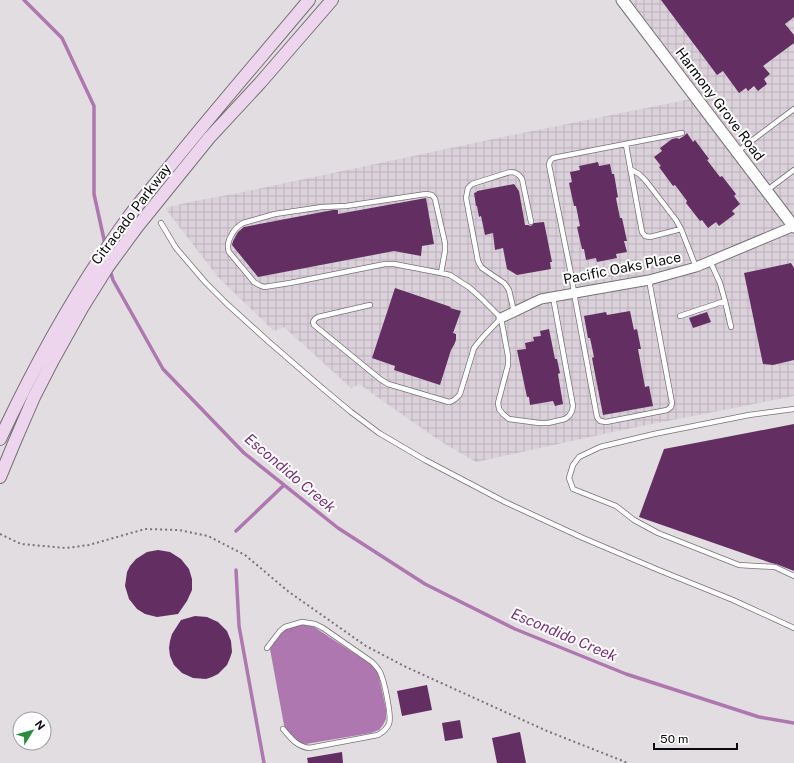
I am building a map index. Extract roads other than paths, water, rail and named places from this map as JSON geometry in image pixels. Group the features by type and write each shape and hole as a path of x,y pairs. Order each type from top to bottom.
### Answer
{"main road":[{"name":"Citracado Parkway","path":"0,439 45,348 98,260 128,218 309,0"},
{"name":"Citracado Parkway","path":"0,477 34,397 53,360 107,268 137,227 209,138 260,83 332,0"}],"street":[{"name":"Harmony Grove Road","path":"622,0 794,227"},
{"name":"Pacific Oaks Place","path":"501,318 541,299 552,296 648,280 696,267 794,227"}],"lane":[{"path":"737,152 794,109"},
{"path":"648,280 672,404 671,407 667,410 606,422 600,421 597,417 572,279 549,165 550,161 553,158 682,133"},
{"path":"626,144 642,232 645,236 650,237 680,229"},
{"path":"630,169 639,174 646,181 676,220 696,267"},
{"path":"766,190 794,170"},
{"path":"514,312 507,287 504,283 480,265 466,198 468,188 472,184 510,172 515,172 522,179 531,222"},
{"path":"441,273 445,251 444,243 435,199 432,195 426,194 346,206 322,207 275,214 243,223 239,226 228,243 227,248 254,282 259,286 264,287 385,264 394,264 441,273 450,276 470,288 501,318 508,356 508,365 498,403 499,409 509,419 548,423 565,419 572,411 573,406 552,296"},
{"path":"161,223 176,248 206,283 226,303 268,342 321,387 351,412 380,433 425,460 505,502 583,538 733,600 794,628"},
{"path":"710,261 720,283 730,327"},
{"path":"680,316 725,301"},
{"path":"370,305 318,317 313,322 314,325 388,384 449,402 457,398 460,394 474,348 501,318"},
{"path":"794,409 742,417 654,434 600,447 579,458 574,465 569,478 573,489 616,506 634,520 658,532 740,565 775,567 794,576"},
{"path":"267,648 285,627 302,622 319,626 376,666 382,676 390,712 389,724 385,731 378,735 309,748 294,742 283,729"}],"waterway":[{"name":"Escondido Creek","path":"24,0 62,38 94,106 94,194 105,244"},
{"name":"Escondido Creek","path":"110,270 113,280 163,369 244,453 338,528 425,584 515,629 626,674 759,717 794,723"},
{"path":"236,531 284,485"},
{"path":"236,570 239,626 264,763"}]}
